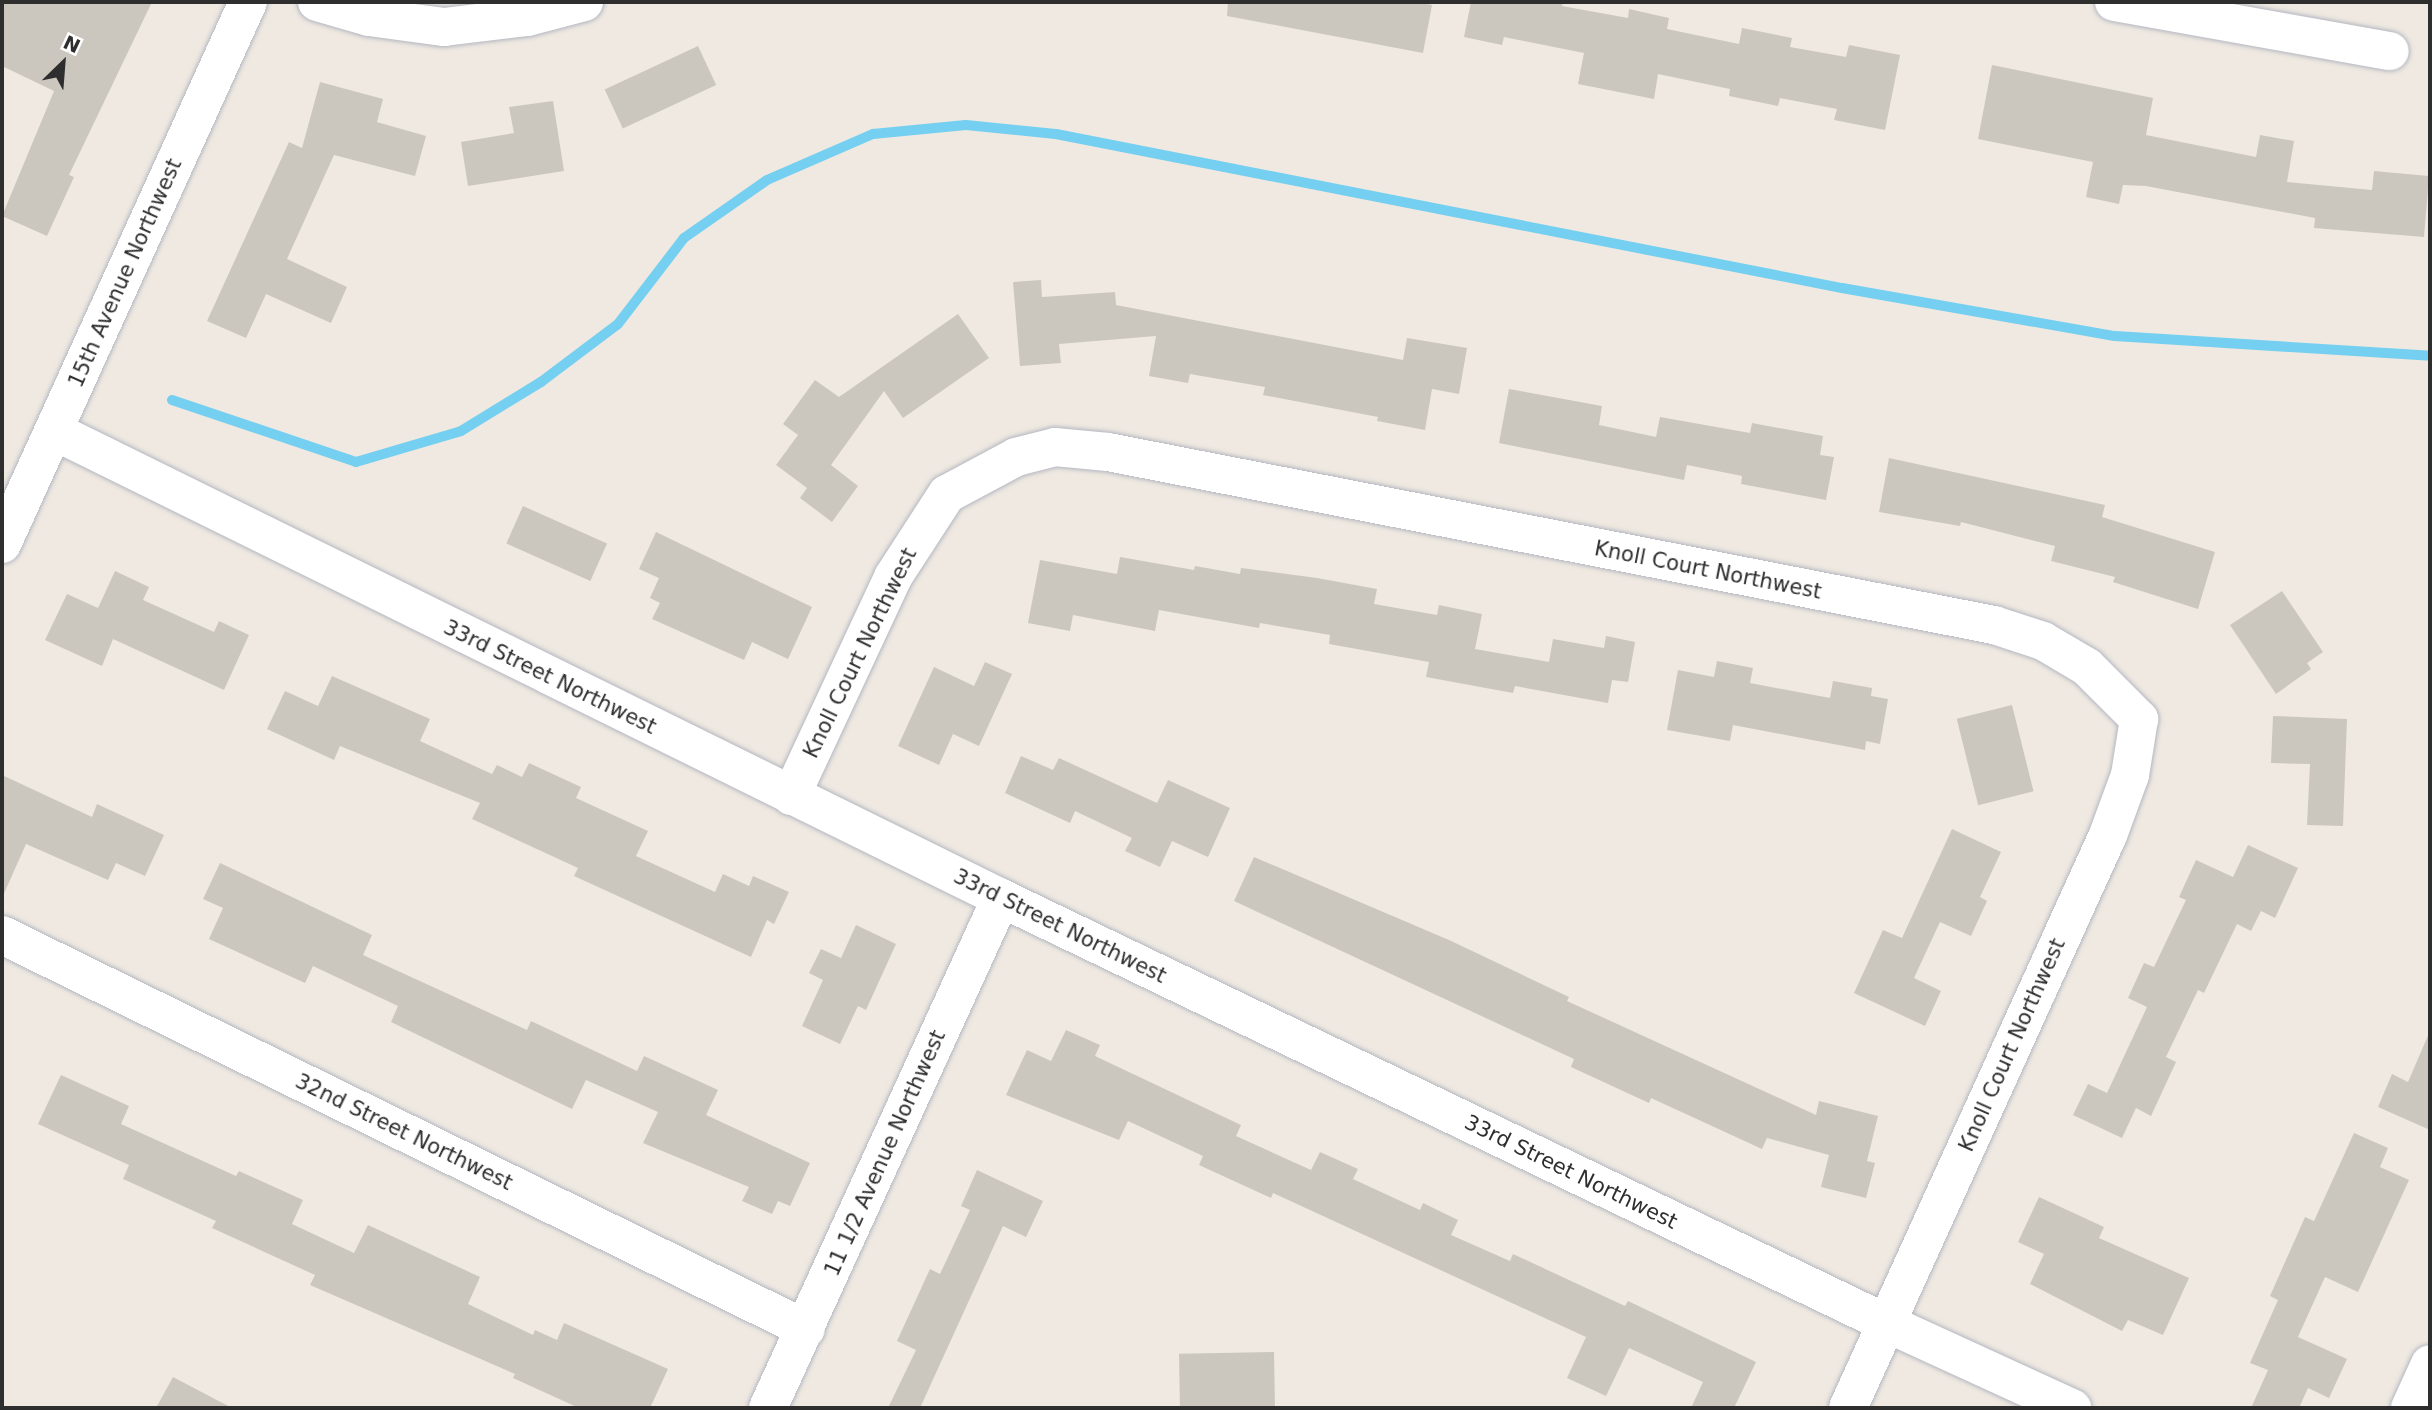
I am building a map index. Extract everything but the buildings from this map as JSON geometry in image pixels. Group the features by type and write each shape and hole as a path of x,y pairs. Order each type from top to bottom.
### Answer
{"street":[{"name":"15th Avenue Northwest","path":"2,544 248,2"},
{"path":"317,2 369,17 444,27 527,18 584,2"},
{"path":"2113,2 2390,51"},
{"name":"33rd Street Northwest","path":"54,430 1001,898 1886,1324 2072,1408"},
{"name":"Knoll Court Northwest","path":"791,796 893,577 947,494 1016,457 1055,447 1108,452 1980,623 2043,641 2087,667 2139,719 2130,775 2108,835 1886,1324"},
{"name":"11 1/2 Avenue Northwest","path":"768,1408 1001,898"},
{"name":"32nd Street Northwest","path":"2,935 806,1329"},
{"path":"1848,1408 1886,1324"},
{"path":"2410,1408 2430,1364"}],"waterway":[{"path":"172,400 356,462 461,431 541,382 618,324 684,238 767,180 873,134 966,125 1056,134 1842,288 2115,336 2430,356"}]}
